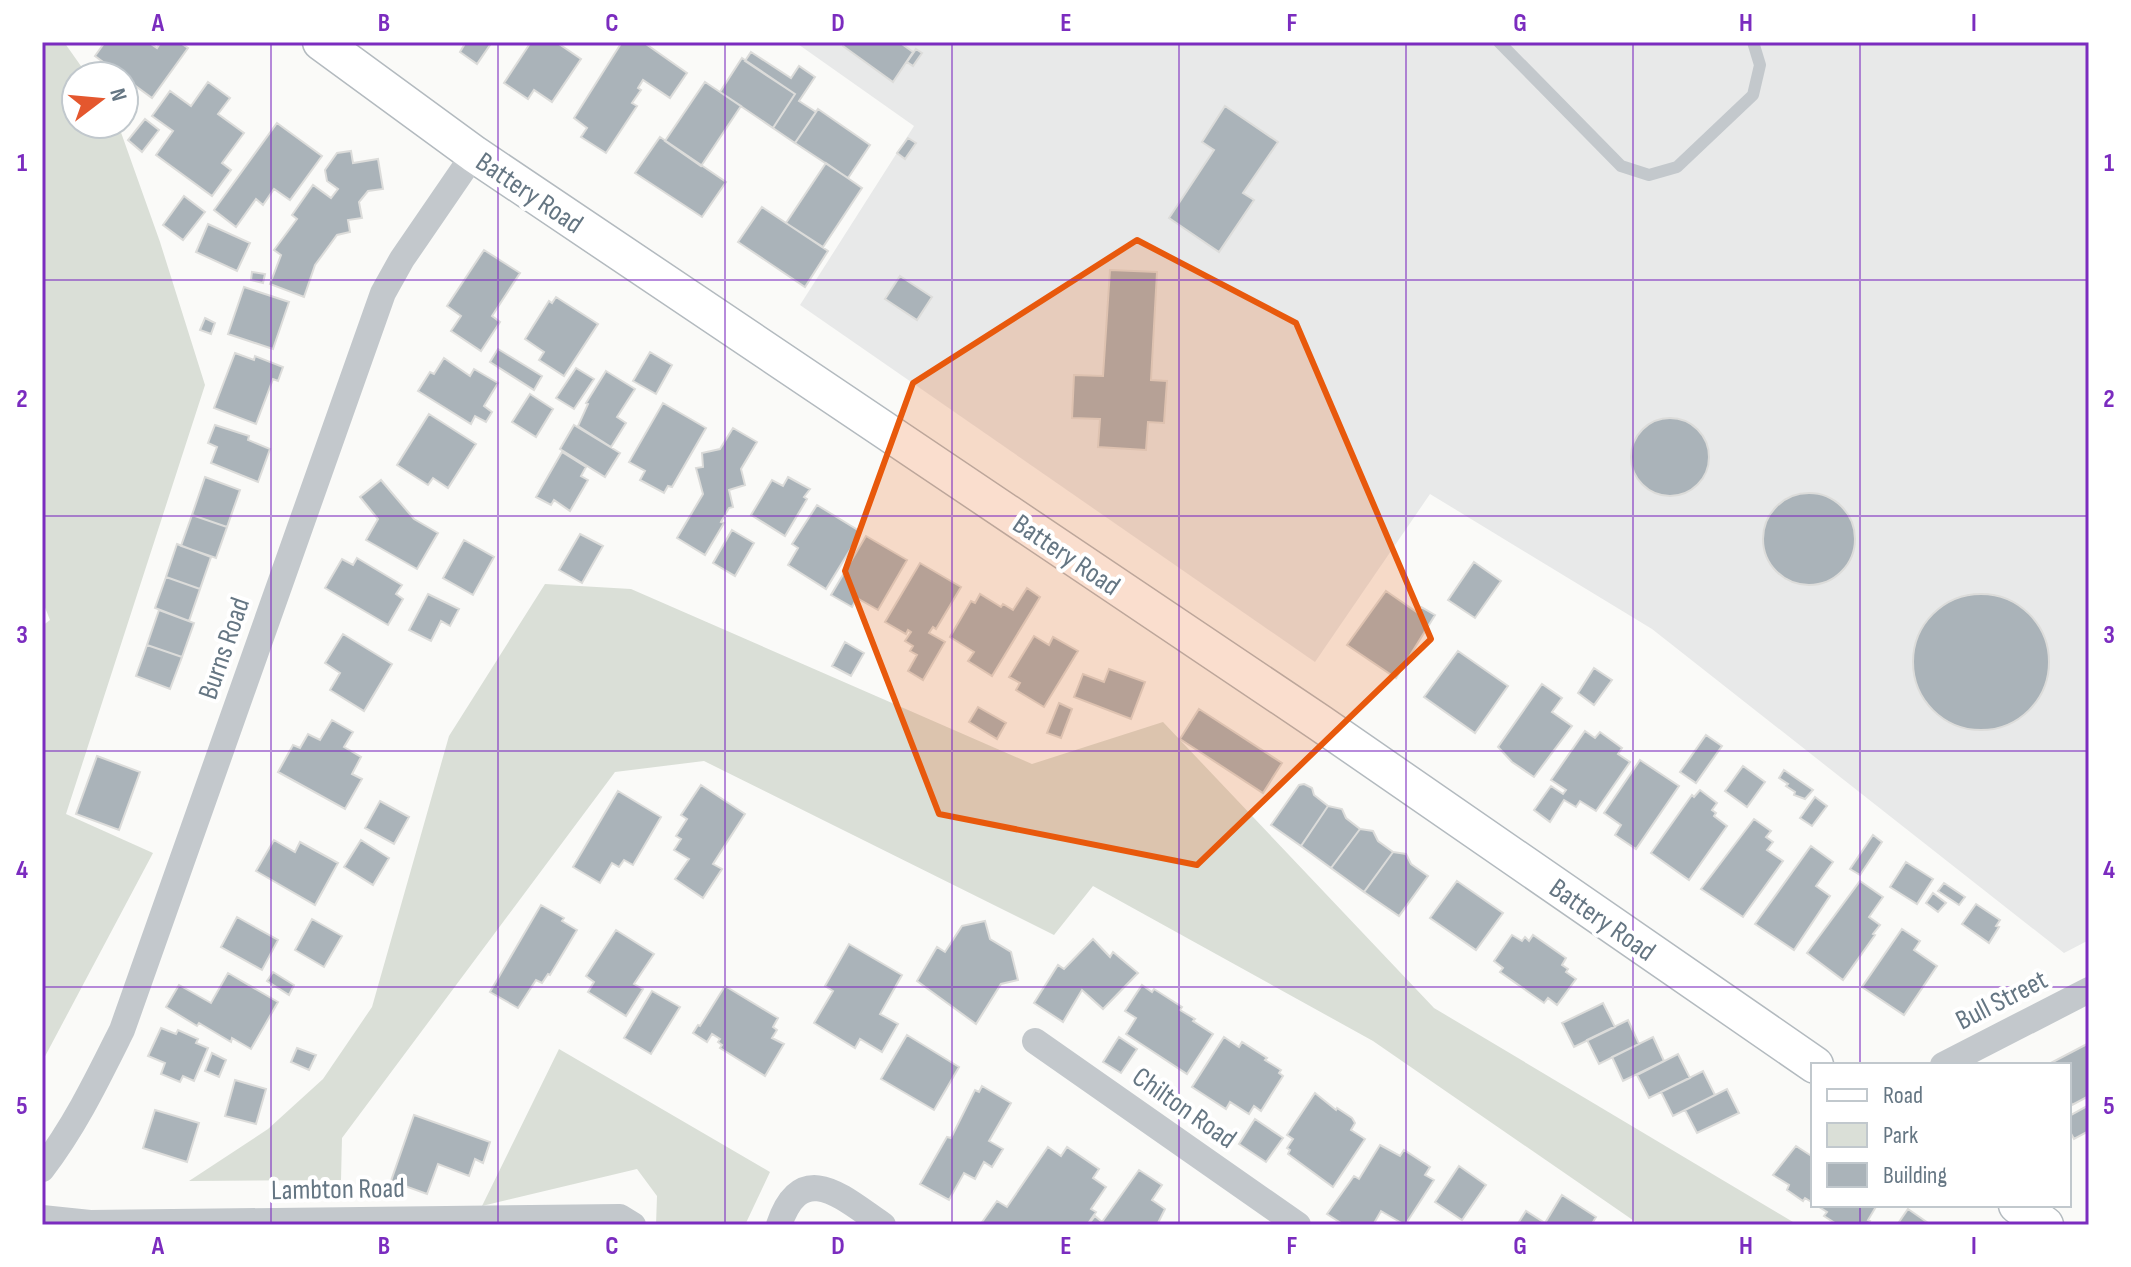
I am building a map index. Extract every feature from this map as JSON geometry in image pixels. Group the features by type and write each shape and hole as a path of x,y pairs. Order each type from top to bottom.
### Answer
{"street":[{"name":"Battery Road","path":"321,42 474,154 1320,723 1812,1063"},
{"name":"Burns Road","path":"42,1169 91,1092 122,1030 383,293 402,259 474,154"},
{"name":"Bull Street","path":"1947,1063 2089,990"},
{"name":"Chilton Road","path":"1035,1041 1298,1225"},
{"path":"779,1225 784,1210 795,1195 812,1187 828,1188 883,1225"},
{"path":"2020,1207 2045,1225"},
{"name":"Lambton Road","path":"42,1218 90,1223 620,1217 633,1225"}],"lane":[{"path":"1499,42 1621,166 1649,175 1677,167 1753,95 1760,65 1753,42"}],"highlighted area":[{"path":"1137,240 1296,323 1431,639 1197,865 939,814 845,571 913,383"}],"shaded area":[{"path":"795,42 2089,42 2089,940 2064,953 1652,629 1430,494 1315,662 800,305 914,126"}],"green space":[{"path":"42,42 64,42 77,60 60,60 60,140 124,140 205,385 66,814 153,853 42,1062 42,626 50,620 42,600"},
{"path":"545,584 631,589 1032,764 1163,722 1434,1008 1798,1225 1640,1225 1373,1041 1093,886 1054,935 704,761 615,772 342,1138 341,1180 189,1181 268,1129 323,1079 372,1007 449,736"},
{"path":"559,1049 770,1172 745,1225 656,1225 657,1196 637,1169 482,1206"}],"building":[{"path":"105,42 148,42 157,48 161,42 179,42 188,48 152,98 140,89 140,60 100,60 95,56"},
{"path":"466,42 492,42 477,64 460,52"},
{"path":"531,42 556,42 581,59 552,102 534,90 528,99 504,83"},
{"path":"622,42 643,42 687,73 670,98 643,80 638,88 641,90 632,103 637,106 606,153 581,137 587,128 574,118"},
{"path":"845,42 899,42 913,52 893,82 843,46"},
{"path":"916,49 922,53 913,66 907,62"},
{"path":"751,52 791,78 799,66 815,77 799,101 816,112 795,143 773,128 795,94 745,61"},
{"path":"742,58 795,94 773,128 720,92"},
{"path":"208,82 230,98 218,114 244,133 222,163 231,170 212,196 156,155 173,131 152,116 170,91 191,106"},
{"path":"705,82 741,106 701,166 665,141"},
{"path":"1225,106 1278,142 1243,193 1254,200 1219,252 1169,218 1214,150 1202,142"},
{"path":"818,109 870,145 848,178 795,143"},
{"path":"145,119 159,130 142,152 128,140 140,140 140,125"},
{"path":"277,123 322,156 290,200 274,189 263,205 256,199 236,227 214,210"},
{"path":"660,137 726,182 702,217 635,173"},
{"path":"908,138 916,143 905,159 897,153"},
{"path":"351,151 353,163 378,159 383,189 368,191 359,202 362,218 348,220 350,232 337,235 315,265 304,297 270,284 281,255 274,250 297,219 292,215 313,185 331,198 338,189 327,181 325,170 337,153"},
{"path":"826,163 862,188 823,247 786,223"},
{"path":"184,196 205,212 183,240 163,225"},
{"path":"762,207 828,251 805,287 738,242"},
{"path":"208,224 250,243 237,271 196,252"},
{"path":"484,250 520,273 492,316 500,322 481,351 451,331 461,316 447,306"},
{"path":"1110,270 1157,272 1151,380 1167,381 1164,423 1148,422 1146,450 1098,447 1100,419 1072,418 1074,375 1103,376"},
{"path":"252,272 265,274 263,283 251,280"},
{"path":"900,276 932,297 917,320 885,299"},
{"path":"244,287 289,302 273,349 228,334"},
{"path":"556,297 598,324 564,376 539,360 544,352 525,339 549,301 552,303"},
{"path":"205,318 215,323 211,334 200,330"},
{"path":"498,349 542,376 534,390 490,362"},
{"path":"650,352 672,365 656,394 633,381"},
{"path":"235,353 254,360 255,356 283,367 278,381 273,379 256,424 214,408"},
{"path":"444,358 470,376 474,369 498,383 484,406 492,412 486,422 475,416 471,424 418,391"},
{"path":"576,368 594,379 574,409 556,398"},
{"path":"606,371 635,389 617,417 626,423 611,447 578,426 586,403"},
{"path":"530,394 553,409 536,437 512,422"},
{"path":"663,403 706,428 672,487 668,486 664,493 640,480 645,471 629,462"},
{"path":"429,414 476,444 448,488 433,478 428,485 397,465"},
{"path":"1670,418 1685,421 1698,429 1706,442 1709,457 1706,472 1698,485 1685,493 1670,496 1655,493 1642,485 1634,472 1631,457 1634,442 1642,429 1655,421"},
{"path":"215,425 249,436 248,440 270,449 258,482 211,463 217,447 208,443"},
{"path":"574,425 620,453 605,477 560,449"},
{"path":"733,428 757,442 741,469 745,485 729,490 733,507 729,508 705,555 677,538 703,494 696,468 703,467 702,453 720,449"},
{"path":"562,452 586,467 581,476 588,480 570,511 554,500 551,505 536,497"},
{"path":"205,477 240,490 227,527 192,515"},
{"path":"788,477 810,489 785,536 751,515 772,480 783,486"},
{"path":"381,480 414,519 438,533 417,569 366,540 378,519 360,497"},
{"path":"1809,493 1827,497 1842,506 1851,521 1855,539 1851,557 1842,572 1827,581 1809,585 1791,581 1776,572 1767,557 1763,539 1767,521 1776,506 1791,497"},
{"path":"817,505 861,532 826,589 788,565 798,548 792,544"},
{"path":"192,515 227,527 216,558 181,546"},
{"path":"732,530 754,543 735,576 713,563"},
{"path":"580,534 603,546 582,583 559,570"},
{"path":"866,536 907,560 878,610 857,598 852,607 831,595"},
{"path":"464,540 494,557 473,595 443,578"},
{"path":"177,544 211,557 200,589 166,577"},
{"path":"357,558 402,585 396,594 403,599 388,625 325,588 342,559 353,565"},
{"path":"1474,562 1501,581 1475,618 1448,600"},
{"path":"920,563 961,587 936,629 933,627 929,633 945,642 923,680 908,671 917,655 910,651 913,646 905,641 911,632 908,630 906,634 885,622"},
{"path":"166,577 200,589 189,621 155,608"},
{"path":"1027,588 1040,597 992,676 968,661 974,652 950,637 971,601 975,603 980,594 1001,607 1003,604 1013,610"},
{"path":"1386,591 1418,613 1421,607 1435,615 1396,678 1347,645"},
{"path":"428,594 459,609 450,626 441,621 431,641 409,630"},
{"path":"1981,594 2007,599 2029,614 2044,636 2049,662 2044,688 2029,710 2007,725 1981,730 1955,725 1933,710 1918,688 1913,662 1918,636 1933,614 1955,599"},
{"path":"159,610 194,623 182,657 147,645"},
{"path":"343,634 392,664 364,711 330,690 340,673 325,663"},
{"path":"1034,636 1049,645 1053,637 1078,651 1044,707 1016,690 1020,683 1009,677"},
{"path":"845,642 864,653 851,676 832,666"},
{"path":"147,645 182,657 170,689 136,676"},
{"path":"1458,651 1508,686 1475,733 1424,697"},
{"path":"1594,668 1612,680 1594,705 1578,693"},
{"path":"1109,669 1145,682 1131,719 1074,697 1083,674 1104,682"},
{"path":"1542,684 1562,698 1552,712 1572,726 1534,777 1512,762 1498,747"},
{"path":"1059,703 1072,709 1061,738 1047,733"},
{"path":"978,707 1006,723 997,739 969,722"},
{"path":"1199,709 1282,763 1263,793 1180,739"},
{"path":"332,720 353,732 344,747 361,757 352,774 362,779 345,809 278,772 293,745 300,748 308,734 320,740"},
{"path":"1585,731 1595,738 1600,732 1622,748 1618,754 1630,762 1596,811 1580,801 1576,807 1564,800 1550,822 1534,810 1551,786 1563,794 1566,790 1551,780"},
{"path":"1706,735 1722,746 1696,783 1680,772"},
{"path":"97,756 140,772 119,830 76,814"},
{"path":"1640,760 1679,786 1636,849 1615,835 1621,825 1604,813"},
{"path":"1743,766 1765,782 1747,807 1725,791"},
{"path":"1784,770 1813,790 1805,799 1794,795 1795,792 1786,786 1788,784 1779,778"},
{"path":"701,785 745,814 713,864 722,869 703,898 675,879 689,859 674,850 681,839 676,836 687,819 681,815"},
{"path":"1299,785 1312,788 1314,795 1328,806 1301,846 1271,825"},
{"path":"1700,790 1717,803 1712,810 1716,813 1714,816 1727,826 1689,880 1651,853 1692,795 1694,797"},
{"path":"618,791 661,817 633,865 624,860 619,867 612,863 600,883 573,867"},
{"path":"1815,797 1827,806 1812,826 1800,818"},
{"path":"380,801 409,817 394,844 365,828"},
{"path":"1328,806 1342,809 1346,818 1360,829 1331,868 1301,846"},
{"path":"1754,819 1771,831 1766,837 1773,842 1767,850 1783,861 1743,917 1701,889"},
{"path":"1360,829 1373,831 1378,841 1393,852 1364,892 1331,868"},
{"path":"1873,835 1882,842 1860,875 1850,869"},
{"path":"274,840 295,852 300,842 338,863 315,905 256,871"},
{"path":"361,840 389,858 373,885 344,867"},
{"path":"1811,846 1833,862 1816,886 1830,896 1794,950 1755,924"},
{"path":"1393,852 1406,854 1411,864 1428,876 1399,916 1364,892"},
{"path":"1906,862 1933,879 1917,904 1890,887"},
{"path":"1457,881 1503,913 1476,950 1430,918"},
{"path":"1860,881 1883,897 1869,917 1880,925 1843,980 1807,953"},
{"path":"1944,883 1965,897 1959,905 1938,891"},
{"path":"1933,893 1946,903 1938,912 1926,903"},
{"path":"1976,904 2000,920 1989,943 1962,924"},
{"path":"541,905 564,918 562,921 577,930 550,975 542,983 536,980 518,1008 490,992"},
{"path":"237,917 278,940 262,970 221,947"},
{"path":"312,919 342,936 324,967 295,950"},
{"path":"985,921 990,939 1011,952 1018,980 1001,984 976,1024 917,981 937,947 945,952 962,926"},
{"path":"1902,929 1920,941 1914,950 1937,966 1904,1015 1862,987"},
{"path":"616,930 654,954 634,984 643,989 626,1016 588,992 594,982 586,976"},
{"path":"1512,935 1522,941 1525,937 1529,941 1533,935 1566,958 1562,965 1576,979 1557,1005 1548,998 1544,1003 1500,972 1503,968 1494,961"},
{"path":"1093,939 1110,957 1113,952 1138,973 1103,1009 1082,990 1063,1022 1034,1003 1058,965 1064,969"},
{"path":"849,944 902,975 880,1014 898,1024 882,1052 860,1039 855,1048 814,1023 833,991 825,986"},
{"path":"273,972 294,985 289,995 267,981"},
{"path":"228,973 278,1002 251,1049 232,1038 231,1042 199,1023 197,1026 166,1007 179,985 211,1003"},
{"path":"1142,985 1182,1007 1180,1010 1213,1034 1187,1074 1126,1034 1136,1018 1125,1011"},
{"path":"725,986 778,1018 773,1027 777,1030 772,1038 784,1044 765,1076 720,1048 720,1039 712,1034 707,1042 693,1033"},
{"path":"652,991 680,1007 651,1054 624,1038"},
{"path":"1603,1003 1615,1027 1574,1047 1562,1023"},
{"path":"1628,1020 1639,1044 1599,1064 1587,1040"},
{"path":"161,1028 176,1034 178,1030 198,1039 196,1043 208,1048 194,1081 183,1076 180,1082 161,1074 165,1063 148,1056"},
{"path":"907,1035 959,1067 934,1110 881,1079"},
{"path":"1119,1037 1137,1049 1121,1073 1103,1062"},
{"path":"1224,1037 1239,1047 1242,1042 1281,1070 1279,1073 1283,1076 1261,1111 1254,1106 1249,1114 1230,1102 1226,1109 1192,1087"},
{"path":"1653,1037 1664,1061 1623,1081 1612,1057"},
{"path":"2089,1043 2089,1096 2072,1105 2071,1063 2051,1063"},
{"path":"297,1048 316,1055 309,1070 291,1062"},
{"path":"212,1053 226,1060 219,1077 205,1071"},
{"path":"1678,1054 1690,1078 1649,1098 1637,1075"},
{"path":"1703,1071 1715,1095 1673,1116 1661,1092"},
{"path":"235,1080 266,1089 256,1124 225,1116"},
{"path":"982,1086 1011,1103 989,1141 1003,1149 992,1167 984,1162 975,1179 964,1173 949,1200 920,1184 947,1137 951,1138 975,1090 979,1092"},
{"path":"1727,1089 1739,1113 1697,1133 1685,1110"},
{"path":"1315,1093 1352,1118 1355,1123 1351,1130 1365,1139 1333,1187 1288,1154 1290,1150 1287,1148 1293,1139 1287,1135"},
{"path":"2089,1105 2089,1131 2074,1139 2071,1134 2071,1115"},
{"path":"155,1110 199,1123 187,1162 143,1148"},
{"path":"414,1115 490,1142 483,1163 475,1159 469,1176 438,1164 427,1194 391,1181"},
{"path":"1255,1119 1283,1138 1266,1162 1239,1144"},
{"path":"1380,1145 1400,1156 1404,1150 1430,1167 1425,1175 1434,1180 1405,1225 1381,1211 1373,1225 1344,1225 1327,1214 1354,1176 1359,1179"},
{"path":"1796,1146 1811,1156 1811,1202 1805,1198 1803,1201 1787,1190 1789,1185 1773,1175"},
{"path":"1048,1147 1061,1156 1067,1147 1099,1169 1093,1178 1106,1187 1091,1209 1096,1212 1087,1225 980,1225 997,1201 1007,1207"},
{"path":"1459,1166 1486,1185 1462,1220 1435,1202"},
{"path":"1139,1170 1162,1185 1152,1200 1165,1209 1157,1225 1088,1225 1095,1216 1102,1222"},
{"path":"1562,1195 1596,1217 1593,1222 1599,1225 1517,1225 1526,1211 1545,1223"},
{"path":"1819,1207 1876,1207 1868,1225 1838,1225 1824,1216 1827,1212"},
{"path":"1908,1209 1931,1225 1897,1225"}]}
